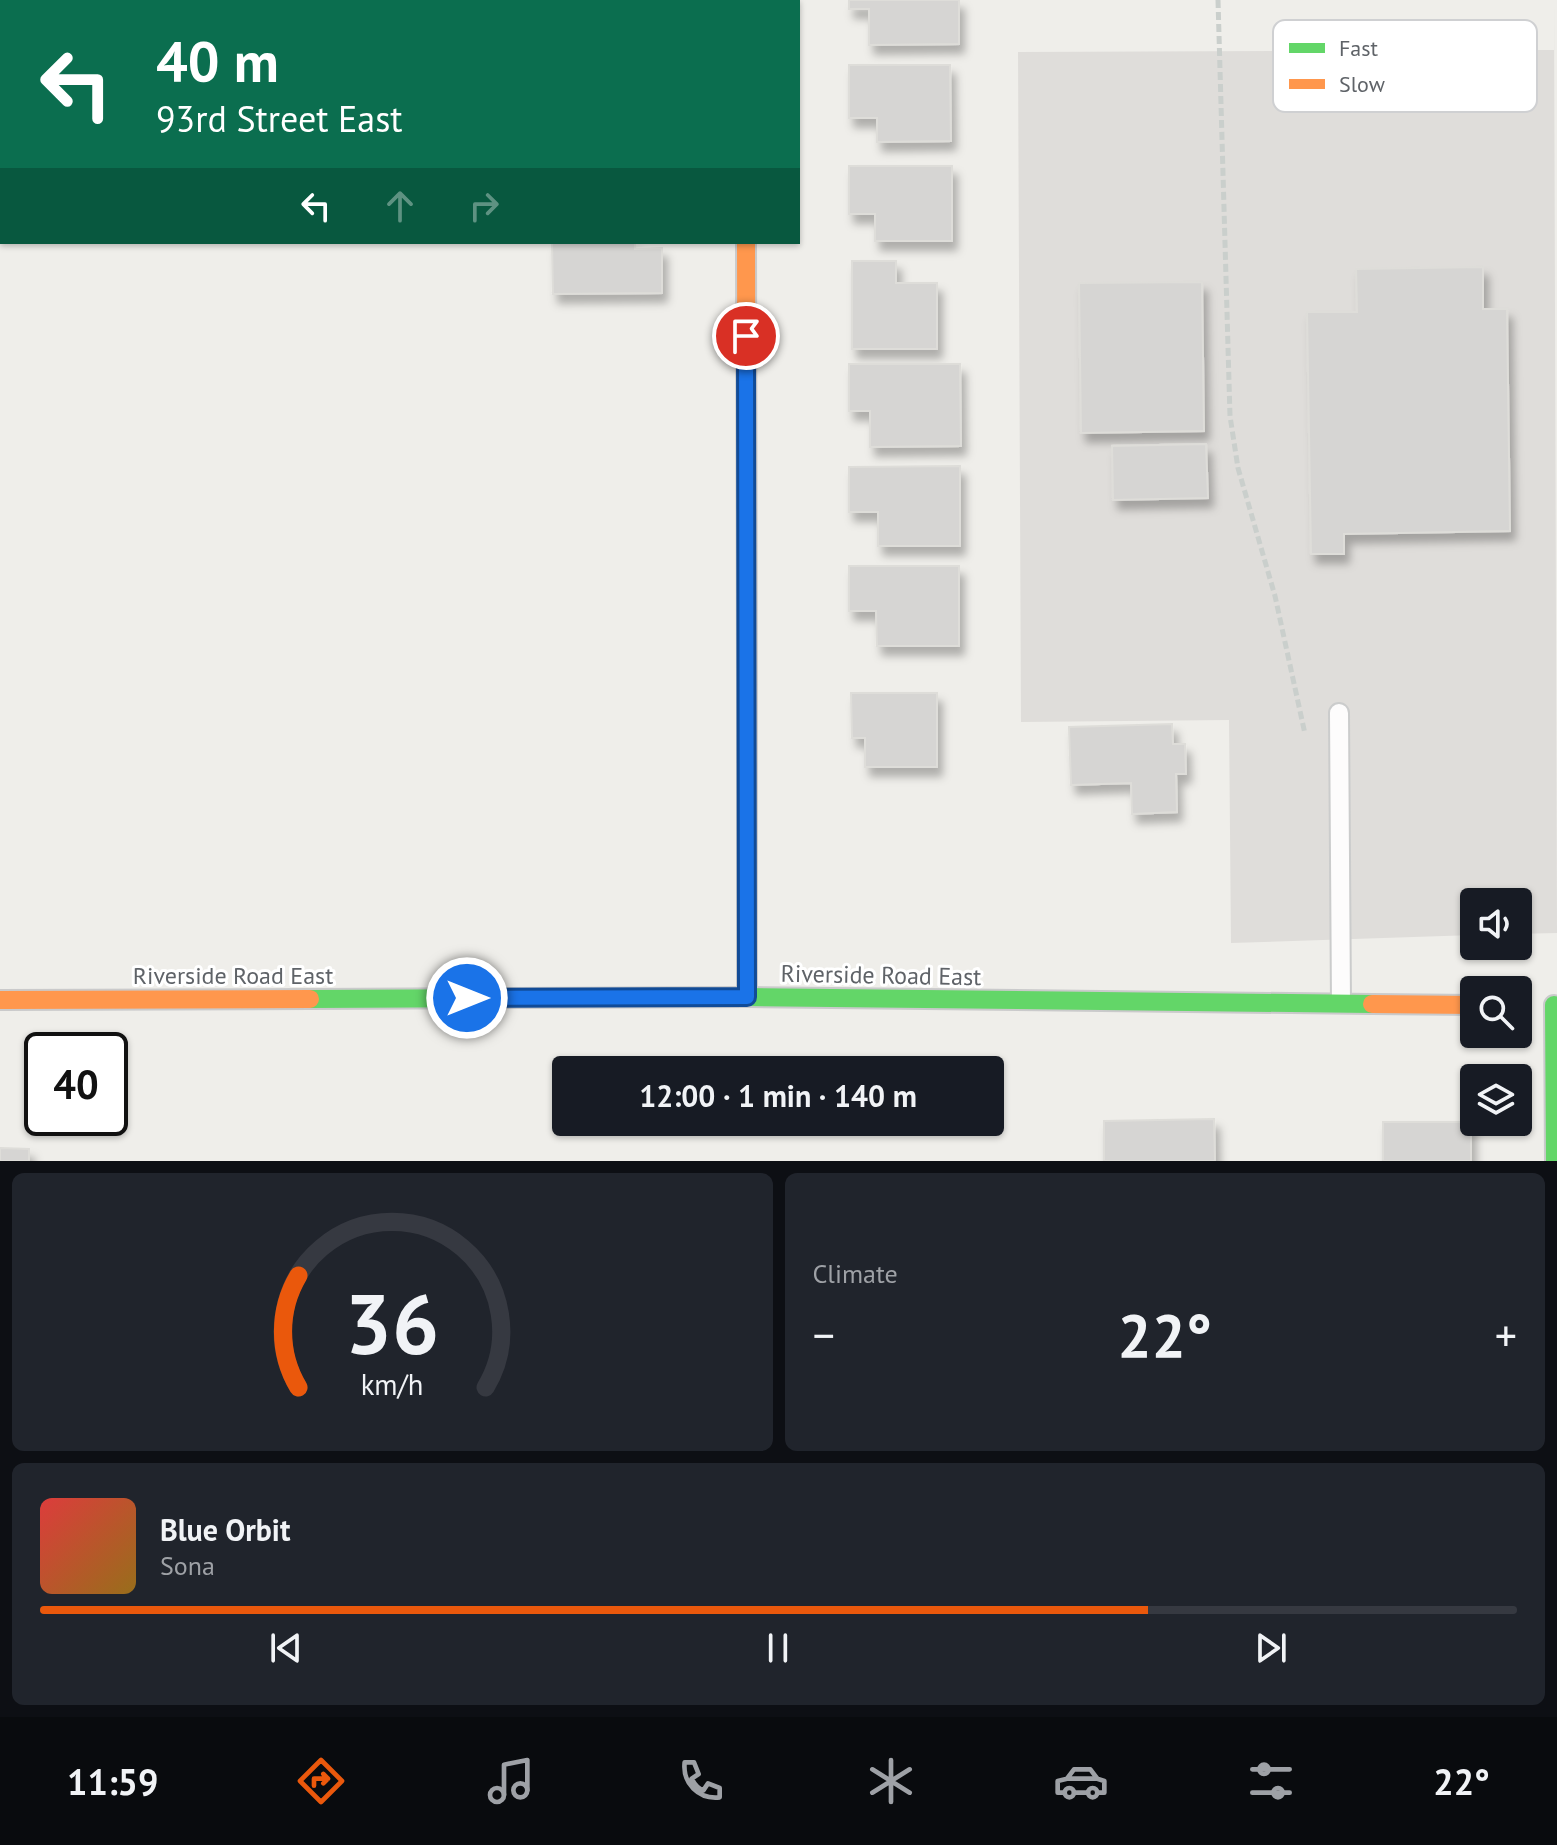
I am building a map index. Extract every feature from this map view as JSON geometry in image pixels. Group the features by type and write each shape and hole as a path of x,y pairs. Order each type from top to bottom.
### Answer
{"street":[{"path":"746,244 747,997"},
{"name":"Riverside Road East","path":"0,1000 747,997 1460,1005"},
{"path":"1532,1005 1556,1003 1555,1161"}],"lane":[{"path":"1339,713 1341,1003"}],"path":[{"path":"1218,0 1230,416 1234,442 1275,596 1308,745 1339,766"}],"shaded area":[{"path":"1554,0 1557,933 1532,934 1532,888 1460,888 1460,935 1231,943 1229,720 1021,722 1018,52 1273,51 1273,112 1537,112 1537,50 1554,50"}],"building":[{"path":"849,0 959,0 959,44 869,45 869,9 849,9"},
{"path":"849,65 950,65 951,141 877,142 877,118 849,118"},
{"path":"849,166 952,166 952,241 875,241 875,214 849,214"},
{"path":"552,244 635,244 635,249 662,248 662,293 553,294"},
{"path":"852,261 896,261 896,283 937,283 937,349 852,349"},
{"path":"1483,267 1483,309 1507,309 1510,531 1344,534 1344,554 1311,554 1307,312 1357,312 1356,269"},
{"path":"1202,282 1204,431 1081,433 1079,283"},
{"path":"849,364 960,364 961,446 870,447 870,411 849,411"},
{"path":"1206,444 1208,498 1113,500 1112,446"},
{"path":"960,466 960,546 878,546 878,512 849,512 849,467"},
{"path":"849,566 959,566 959,646 877,646 876,611 849,611"},
{"path":"851,693 937,693 937,767 865,767 865,738 852,738"},
{"path":"1172,724 1173,744 1185,744 1186,774 1176,774 1177,812 1132,814 1131,783 1071,785 1069,727"},
{"path":"1214,1119 1215,1161 1104,1161 1104,1121"},
{"path":"1383,1122 1460,1122 1460,1136 1471,1136 1471,1161 1383,1161"},
{"path":"0,1148 29,1149 29,1161 0,1161"}],"traffic: fast":[{"path":"747,681 747,997"},
{"path":"310,999 747,997 1372,1004"},
{"path":"1554,1005 1555,1161"}],"traffic: slow":[{"path":"746,244 747,681"},
{"path":"0,1000 310,999"},
{"path":"1372,1004 1460,1005"}],"route":[{"path":"467,998 747,997 746,336"}]}
